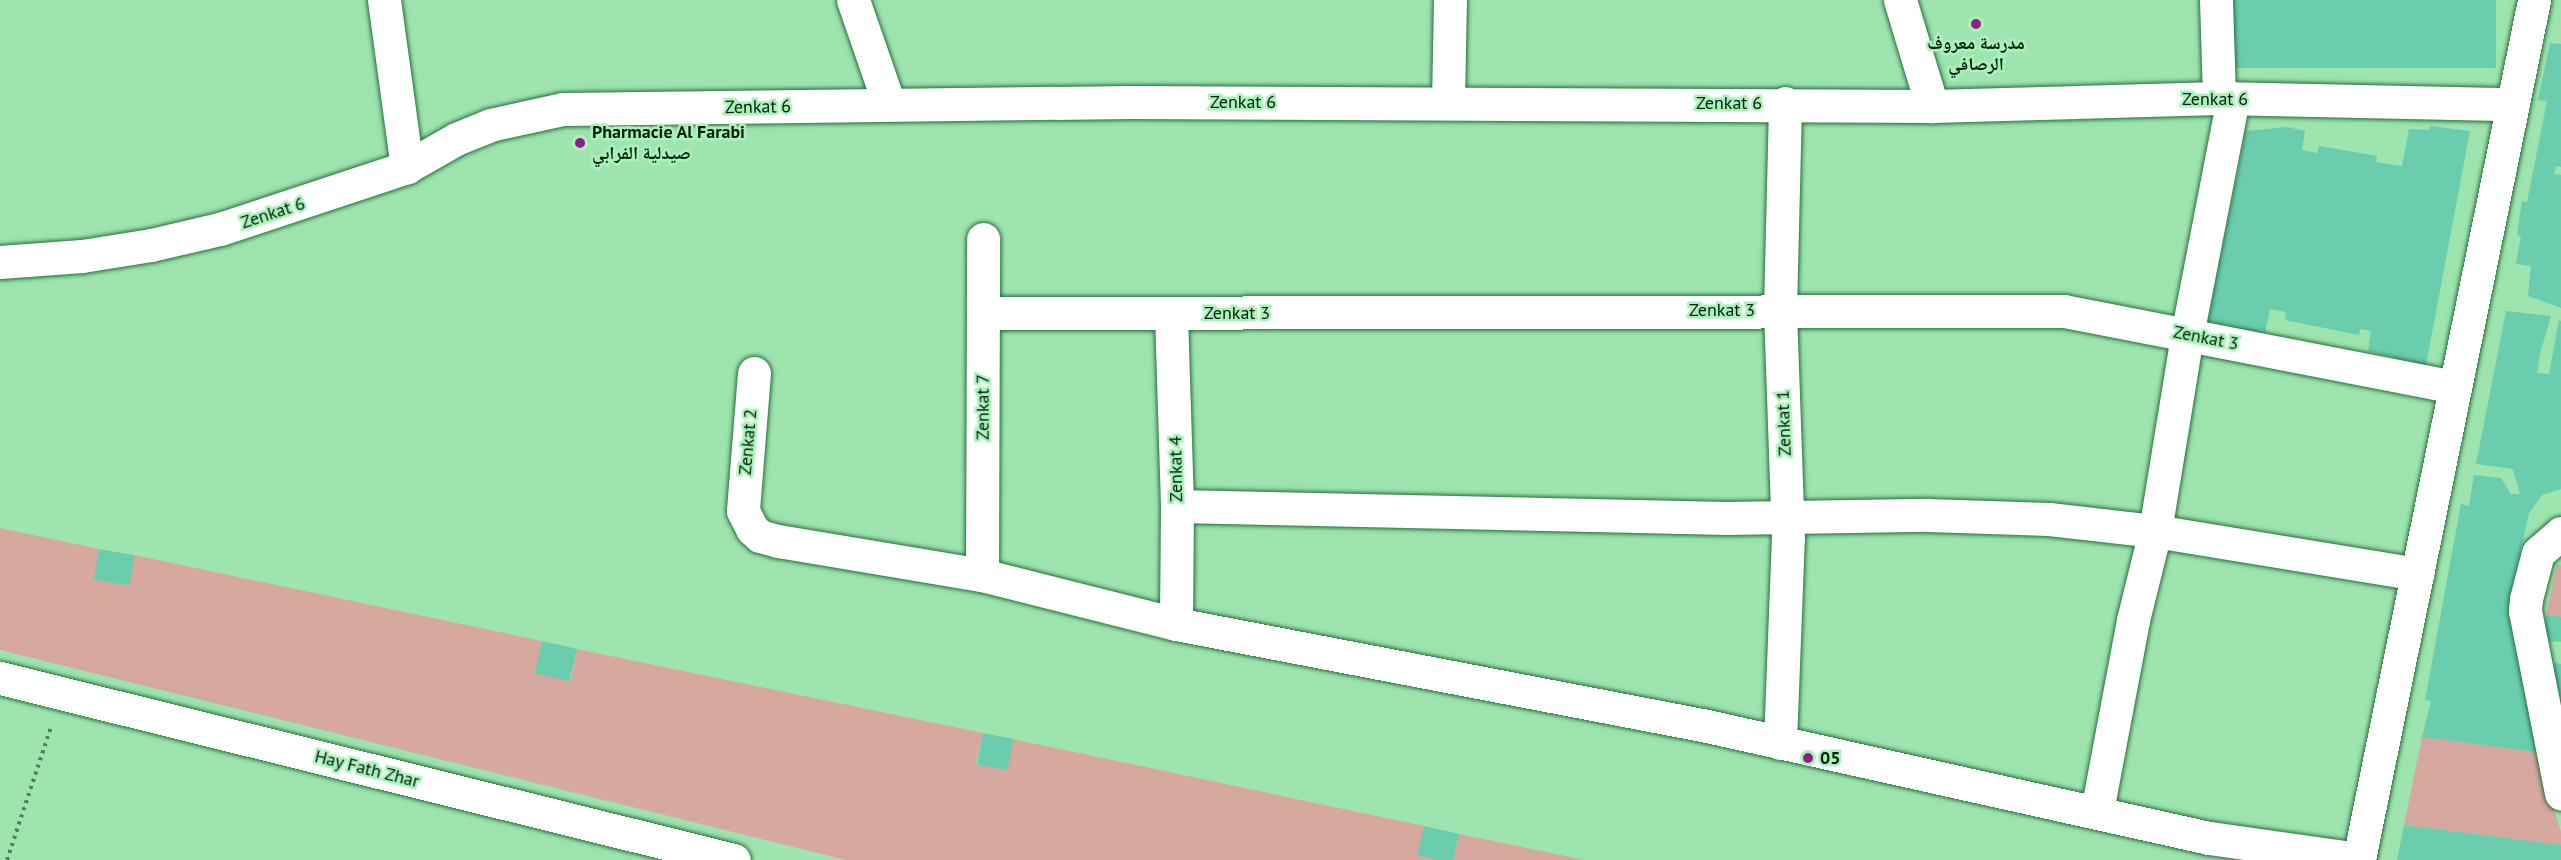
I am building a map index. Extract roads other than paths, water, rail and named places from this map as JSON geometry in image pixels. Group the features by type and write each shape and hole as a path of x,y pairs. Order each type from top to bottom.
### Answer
{"street":[{"path":"384,0 407,167"},
{"path":"853,0 889,104"},
{"path":"1448,102 1450,0"},
{"path":"1900,0 1932,105"},
{"path":"2097,811 2133,620 2155,531 2226,98 2216,0"},
{"path":"982,575 1176,624 1663,717 2097,811 2209,838 2359,859 2534,0"},
{"name":"Zenkat 6","path":"0,262 82,256 151,245 220,229 407,167 456,139 490,125 563,109 746,108 889,104 1448,102 1932,105 2226,98 2512,104"},
{"name":"Zenkat 1","path":"1780,743 1788,516 1780,310 1785,103"},
{"name":"Zenkat 7","path":"982,575 983,239"},
{"name":"Zenkat 3","path":"983,313 2064,311 2455,387"},
{"name":"Zenkat 4","path":"1171,314 1177,506 1176,624"},
{"name":"Zenkat 2","path":"754,373 743,511 752,529 760,536 778,541 982,575"},
{"path":"1177,506 1727,518 1987,516 2049,519 2155,531 2417,574"},
{"path":"2561,533 2538,553 2525,611 2561,793"},
{"name":"Hay Fath Zhar","path":"0,678 734,860"}],"place":[{"name":"مدرسة معروف الرصافي","path":"1976,24"},
{"name":"Pharmacie Al Farabi صيدلية الفرابي","path":"580,143"},
{"name":"05","path":"1808,758"}]}
